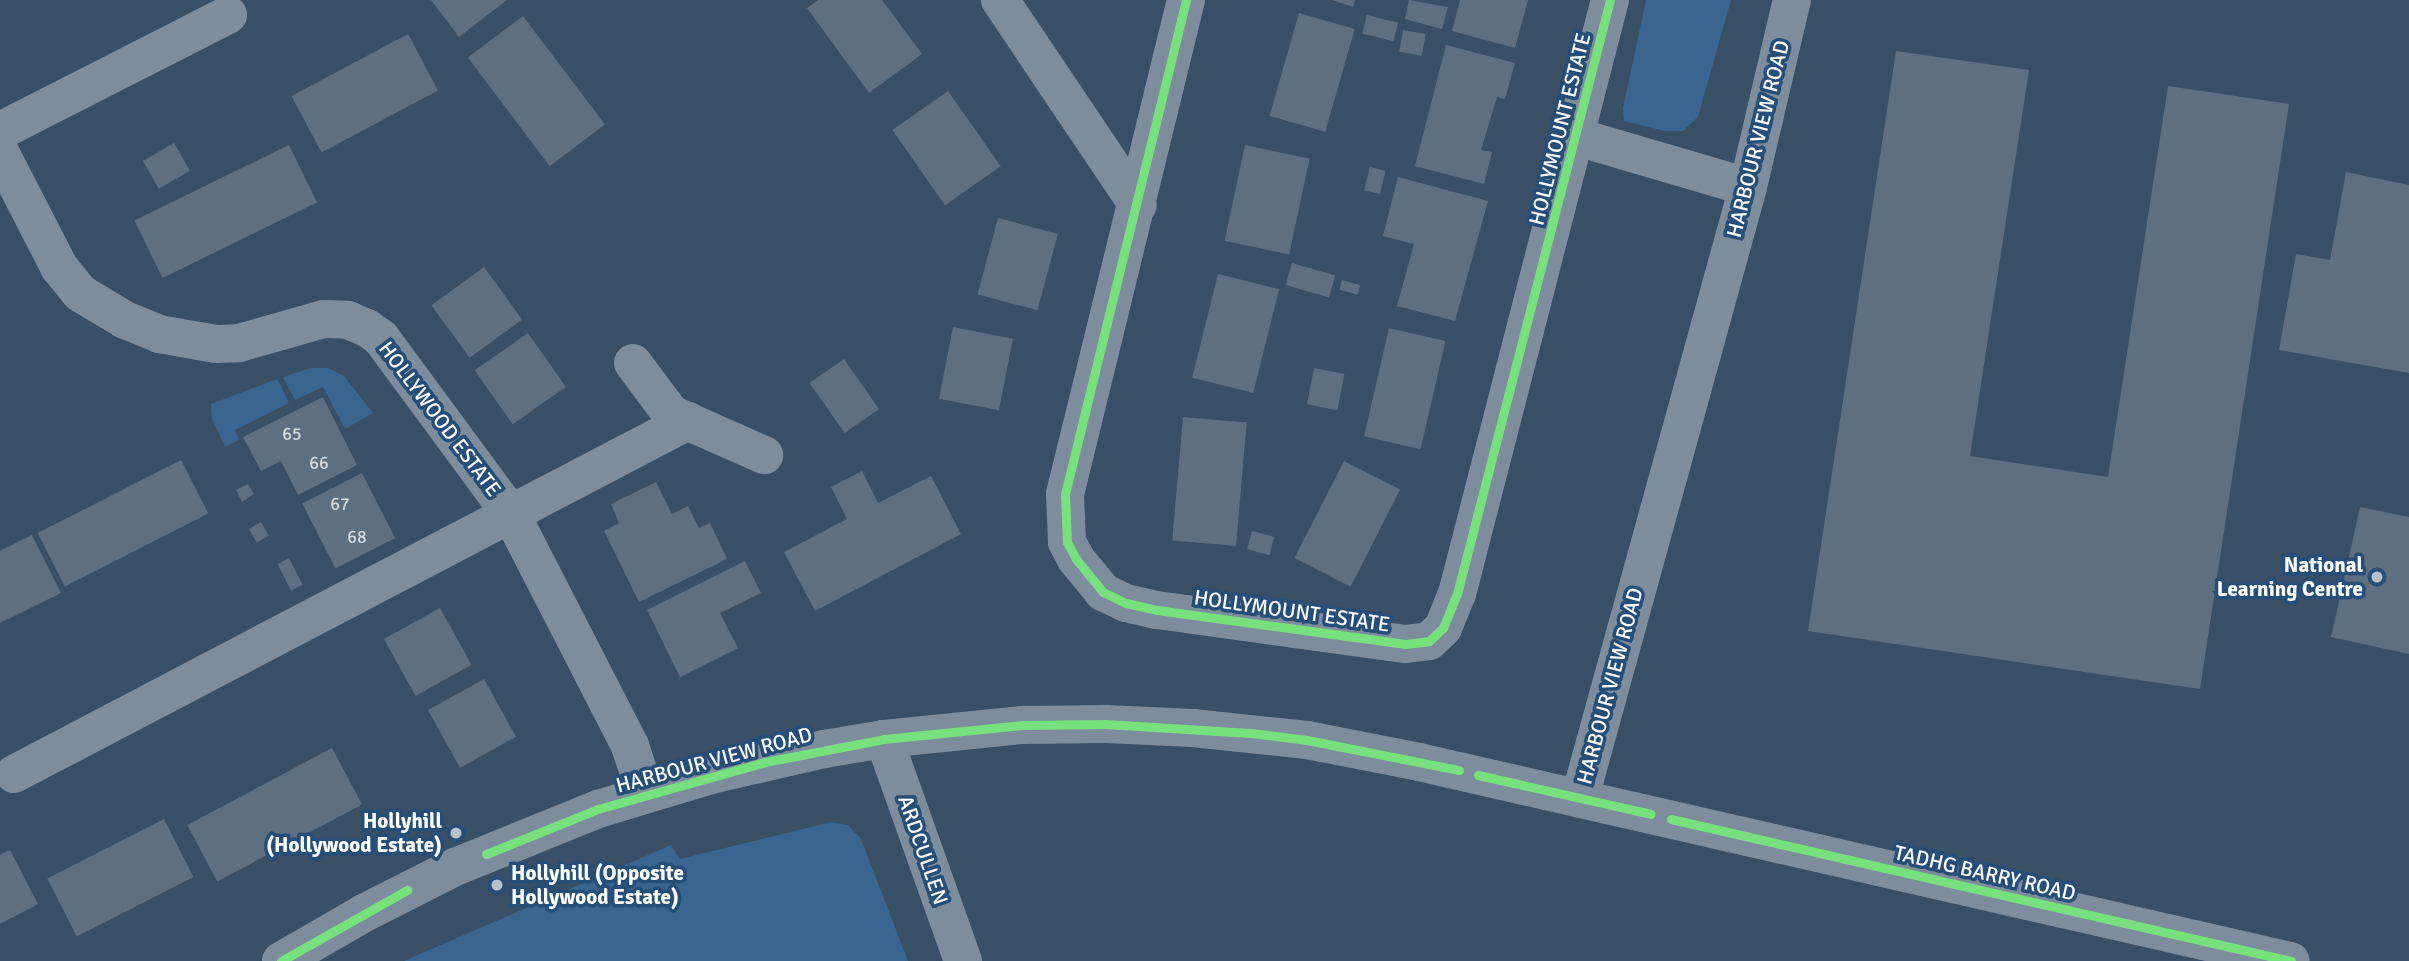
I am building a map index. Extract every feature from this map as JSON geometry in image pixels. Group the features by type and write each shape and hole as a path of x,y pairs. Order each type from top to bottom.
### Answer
{"street":[{"path":"1000,0 1138,205"},
{"name":"HOLLYMOUNT ESTATE","path":"1186,0 1138,205 1065,494 1067,542 1076,559 1103,592 1126,603 1157,610 1406,644 1429,641 1443,628 1457,594 1577,137 1610,0"},
{"name":"HARBOUR VIEW ROAD","path":"281,961 364,913 455,867 545,829 646,794 765,762 884,739 1023,725 1193,728 1307,740 1580,797 1748,187 1793,0"},
{"path":"0,131 228,15"},
{"name":"HOLLYMOUNT ESTATE","path":"1577,137 1748,187"},
{"name":"HOLLYWOOD ESTATE","path":"0,152 59,267 80,293 125,320 159,334 216,344 239,343 324,318 348,320 381,338 512,516 631,746 646,794"},
{"path":"633,363 671,414 764,455"},
{"name":"HOLLYWOOD ESTATE","path":"15,774 512,516 688,421"},
{"name":"ARDCULLEN","path":"884,739 962,961"},
{"name":"TADHG BARRY ROAD","path":"1580,797 2291,961"}],"shaded area":[{"path":"1646,0 1731,0 1698,117 1683,131 1665,131 1624,121 1623,108"},
{"path":"311,368 328,368 344,376 373,413 345,429 323,387 295,400 283,377"},
{"path":"277,379 289,403 235,430 239,440 225,447 212,418 211,404"},
{"path":"831,822 848,825 861,839 908,961 404,961 671,845 680,859"}],"building":[{"path":"431,0 507,0 459,37"},
{"path":"818,0 882,0 922,54 869,93 807,8"},
{"path":"1332,0 1355,0 1353,7"},
{"path":"1409,0 1448,7 1442,29 1405,19"},
{"path":"1460,0 1528,0 1515,48 1452,31"},
{"path":"1299,13 1355,29 1325,132 1270,116"},
{"path":"1367,15 1398,23 1393,41 1362,33"},
{"path":"523,16 605,125 550,166 468,58"},
{"path":"1403,30 1426,34 1422,56 1399,52"},
{"path":"408,34 438,91 321,152 291,96"},
{"path":"1446,45 1515,63 1505,99 1497,97 1481,150 1492,152 1484,184 1415,166"},
{"path":"1896,51 2029,70 1970,456 2108,477 2168,86 2289,104 2200,689 1808,631"},
{"path":"948,91 1001,166 945,205 892,130"},
{"path":"174,143 190,171 159,189 143,161"},
{"path":"289,145 317,203 162,278 134,220"},
{"path":"1245,145 1310,159 1289,255 1225,241"},
{"path":"1370,167 1386,171 1380,194 1364,190"},
{"path":"2346,172 2409,185 2409,373 2279,350 2296,254 2330,260"},
{"path":"1398,177 1488,201 1455,321 1397,306 1414,244 1383,236"},
{"path":"998,218 1058,234 1037,310 978,294"},
{"path":"1292,263 1335,275 1329,298 1286,285"},
{"path":"484,267 522,320 470,358 431,305"},
{"path":"1218,274 1279,289 1253,393 1192,378"},
{"path":"1342,280 1360,285 1358,295 1339,290"},
{"path":"953,327 1013,339 999,410 939,399"},
{"path":"1389,328 1446,341 1421,449 1364,436"},
{"path":"528,333 566,387 513,424 475,370"},
{"path":"844,359 879,409 845,433 810,383"},
{"path":"1314,368 1344,374 1337,410 1307,404"},
{"path":"323,397 357,465 298,495 281,461 261,471 243,437"},
{"path":"1183,417 1247,423 1236,546 1172,541"},
{"path":"181,460 208,513 65,587 38,533"},
{"path":"1344,461 1400,490 1351,587 1295,558"},
{"path":"862,471 878,503 931,476 961,534 815,611 784,552 847,519 831,487"},
{"path":"362,473 395,538 335,568 302,503"},
{"path":"656,482 672,514 688,506 699,528 710,523 727,559 639,602 604,531 619,523 611,504"},
{"path":"248,484 254,494 242,502 236,490"},
{"name":"National Learning Centre","path":"2360,507 2409,517 2409,654 2331,637"},
{"path":"261,522 269,536 257,543 249,529"},
{"path":"1252,531 1274,537 1269,555 1247,549"},
{"path":"32,535 61,593 0,623 0,551"},
{"path":"289,558 303,585 291,591 277,564"},
{"path":"745,561 761,593 720,613 738,648 680,677 647,610"},
{"path":"440,608 472,665 416,696 384,639"},
{"path":"484,679 516,737 460,768 428,710"},
{"path":"332,748 362,805 217,882 187,825"},
{"path":"164,819 194,877 77,936 47,878"},
{"path":"10,850 38,904 0,924 0,855"}],"cycle path":[{"path":"1186,0 1065,494 1067,542 1076,559 1103,592 1126,603 1157,610 1406,644 1429,641 1443,628 1457,594 1610,0"},
{"path":"486,854 598,809 765,762 884,739 1023,725 1105,724 1251,733 1307,740 1459,770"},
{"path":"1478,775 1651,814"},
{"path":"1671,819 2291,961"},
{"path":"281,961 407,890"}],"place":[{"name":"National Learning Centre","path":"2377,577"},
{"name":"Hollyhill (Hollywood Estate)","path":"456,833"},
{"name":"Hollyhill (Opposite Hollywood Estate)","path":"497,885"}]}
